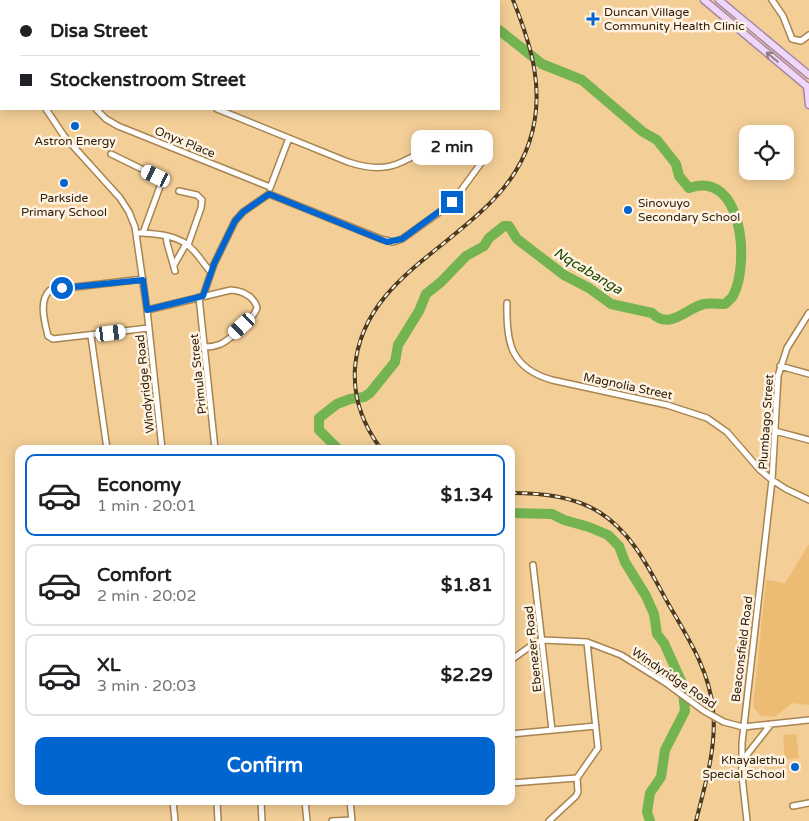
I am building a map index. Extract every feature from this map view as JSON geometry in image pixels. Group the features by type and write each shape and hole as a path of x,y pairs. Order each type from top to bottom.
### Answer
{"main road":[{"path":"704,0 808,87 809,105"},
{"path":"719,0 809,75"}],"street":[{"path":"772,0 783,16 792,39 801,42 809,35"},
{"name":"Windyridge Road","path":"49,110 64,136 120,198 140,233 143,280 150,328 162,445"},
{"name":"Onyx Place","path":"97,110 106,119 118,126 270,187"},
{"path":"219,110 348,162 368,168 396,166 451,136 465,133 474,134 483,139 488,148 484,159 452,202 416,230 397,241 387,242 269,194"},
{"path":"201,297 235,221 243,212 269,194 289,138"},
{"path":"111,154 162,180 140,233 166,236 187,244 211,272"},
{"path":"166,236 175,269 187,244 201,208 202,200 197,195 179,191"},
{"path":"143,280 50,290 43,304 46,327 48,336 53,339 150,328"},
{"path":"147,310 224,290 237,290 251,297 257,307 254,314 220,344 205,347"},
{"name":"Primula Street","path":"201,297 216,445"},
{"name":"Magnolia Street","path":"507,303 506,327 508,340 515,357 526,368 552,380 667,405 707,418 727,432 760,470 772,480 809,500"},
{"name":"Plumbago Street","path":"772,480 777,383 780,366 787,348 809,313"},
{"path":"92,336 106,445"},
{"path":"780,366 809,374"},
{"path":"775,431 809,440"},
{"name":"Beaconsfield Road","path":"746,821 742,761 743,727 772,480"},
{"name":"Ebenezer Road","path":"533,566 552,730"},
{"path":"515,657 535,643 543,640"},
{"name":"Windyridge Road","path":"543,640 587,642 622,655 666,683 704,711 724,722 743,727"},
{"path":"549,821 576,796 578,792 577,778 598,748 587,642"},
{"path":"743,727 809,720"},
{"path":"742,761 771,724"},
{"path":"515,734 596,726"},
{"path":"515,783 577,778"},
{"path":"793,806 809,803"},
{"path":"173,805 175,821"},
{"path":"217,805 218,821"},
{"path":"261,805 262,821"},
{"path":"305,805 307,821"},
{"path":"332,821 352,820 350,805"}],"shaded area":[{"path":"809,544 809,705 792,703 775,717 761,716 753,707 766,580 785,583"},
{"path":"796,734 799,758 785,760 783,735"}],"waterway":[{"name":"Nqcabanga","path":"334,445 319,430 319,418 337,404 350,399 364,397 370,393 395,362 398,345 419,311 426,294 441,282 466,256 484,246 489,238 504,226 509,226 517,239 564,275 589,288 611,304 652,313 665,320 678,317 704,304 725,304 733,296 741,263 741,243 738,223 731,205 721,192 707,186 689,188 679,176 676,164 657,140 643,132 582,80 542,64 500,31"},
{"name":"Nqcabanga","path":"515,513 552,514 608,535 619,546 625,562 646,596 654,614 657,634 664,643 682,683 685,711 665,750 661,777 650,793 647,812 650,821"}],"railway":[{"path":"378,445 364,421 356,390 355,368 363,332 381,302 405,276 489,204 513,176 529,143 536,106 535,70 526,35 513,0"},
{"path":"515,493 556,496 568,499 599,512 611,521 622,531 640,554 690,642 707,681 711,695 714,723 712,752 696,821"}],"place":[{"name":"Duncan Village Community Health Clinic","path":"593,19"},
{"name":"Astron Energy","path":"75,126"},
{"name":"Parkside Primary School","path":"64,183"},
{"name":"Sinovuyo Secondary School","path":"628,210"},
{"name":"Khayalethu Special School","path":"795,767"}],"route":[{"path":"62,288 143,280 147,310 203,296 214,264 238,216 269,194 387,242 402,239 452,202"}]}
